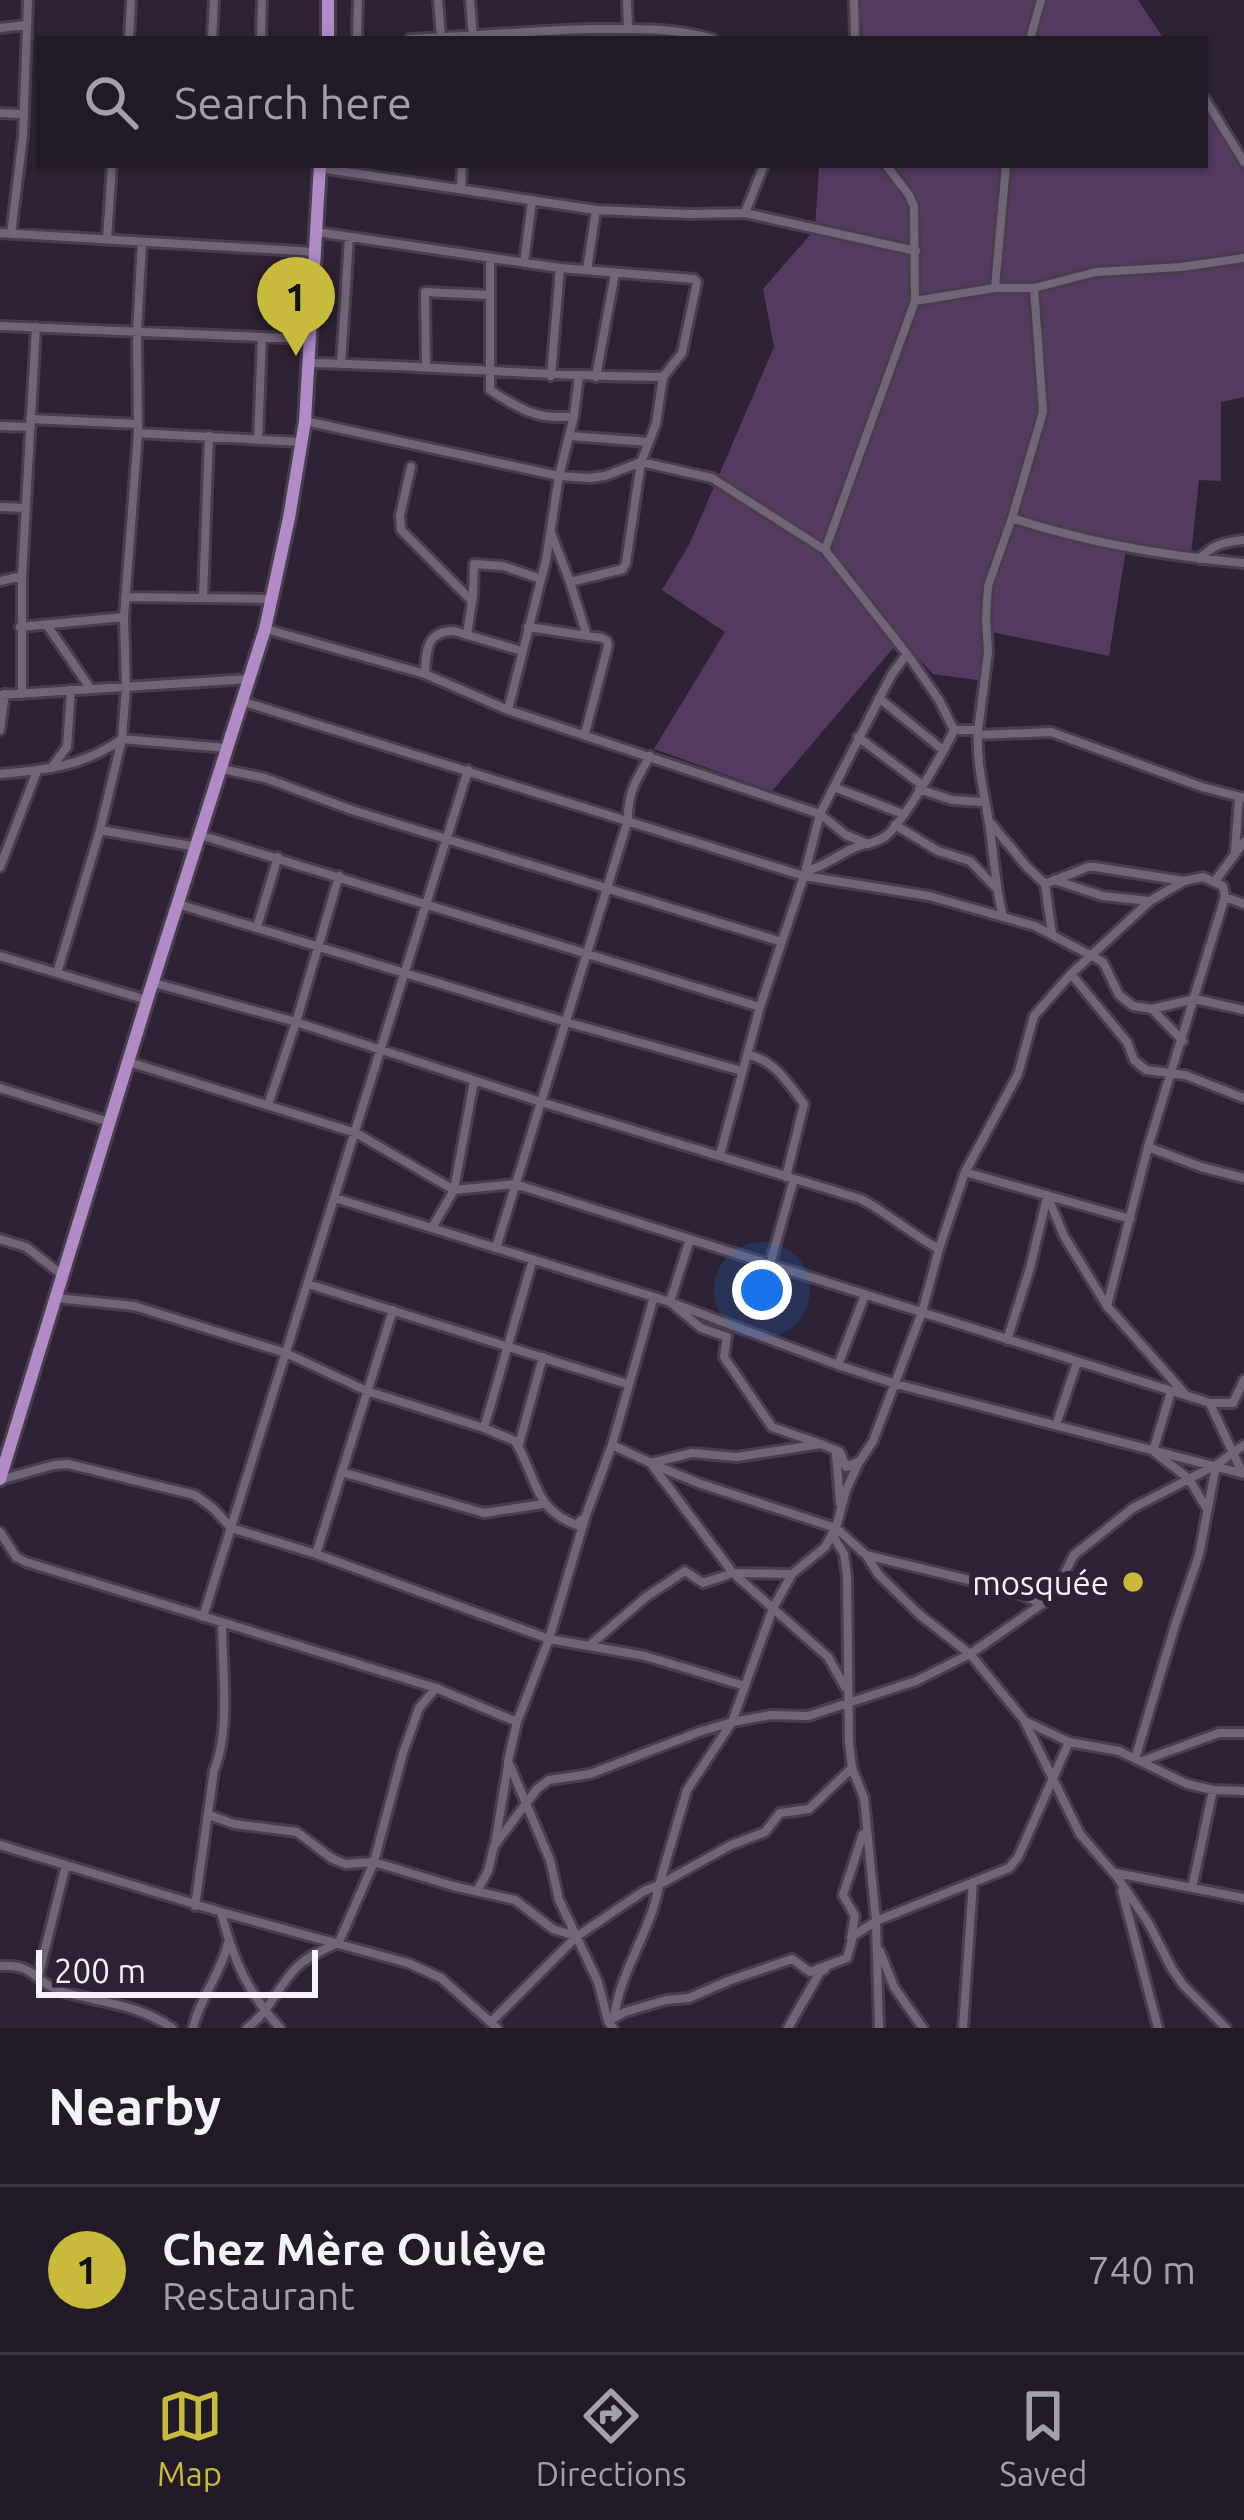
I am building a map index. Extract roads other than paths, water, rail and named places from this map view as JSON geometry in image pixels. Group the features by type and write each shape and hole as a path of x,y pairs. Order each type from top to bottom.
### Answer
{"main road":[{"path":"328,0 328,36"},
{"path":"0,1479 265,629 305,421 320,168"}],"street":[{"path":"28,0 22,136 5,234 316,252"},
{"path":"129,36 130,0"},
{"path":"212,36 214,0"},
{"path":"261,36 262,0"},
{"path":"357,36 358,0"},
{"path":"438,0 441,36"},
{"path":"470,0 473,36"},
{"path":"854,0 855,36"},
{"path":"1031,36 1042,0"},
{"path":"628,29 629,1"},
{"path":"0,28 27,25"},
{"path":"492,36 628,29 682,30 703,36"},
{"path":"25,67 36,67"},
{"path":"1208,104 1244,162"},
{"path":"0,113 23,114"},
{"path":"22,136 36,137"},
{"path":"107,239 112,168"},
{"path":"460,190 462,168"},
{"path":"745,213 763,168"},
{"path":"825,550 915,301 914,206 888,168"},
{"path":"995,288 1006,168"},
{"path":"352,169 596,209 745,213 916,251"},
{"path":"524,263 532,201"},
{"path":"587,270 596,209"},
{"path":"316,232 560,268 697,282 682,353 663,377 656,424 641,462 623,569 570,582"},
{"path":"341,364 350,238"},
{"path":"57,974 122,739 142,242"},
{"path":"490,258 490,390 548,419 574,416"},
{"path":"915,301 995,288 1034,288 1096,272 1244,258"},
{"path":"551,376 560,268"},
{"path":"596,377 615,273"},
{"path":"1003,917 977,752 988,653 988,586 1043,403 1034,288"},
{"path":"425,366 425,292 489,296"},
{"path":"0,326 311,339"},
{"path":"22,694 20,627 36,327"},
{"path":"258,439 262,337"},
{"path":"310,363 663,377"},
{"path":"508,710 541,579 579,376"},
{"path":"305,421 559,476 605,476 641,462 712,478 825,550 908,654 953,730"},
{"path":"0,426 31,423 302,442"},
{"path":"203,598 209,436"},
{"path":"570,436 648,442"},
{"path":"411,466 401,530 472,602"},
{"path":"0,507 26,508"},
{"path":"1012,518 1059,534 1244,563"},
{"path":"550,532 587,636"},
{"path":"1199,559 1223,542 1244,540"},
{"path":"467,635 474,564 503,566 541,579"},
{"path":"0,581 22,576"},
{"path":"126,597 272,599"},
{"path":"20,627 124,617"},
{"path":"47,625 91,689"},
{"path":"528,628 607,641 585,733"},
{"path":"265,629 425,674 508,710 820,814 846,835 868,844"},
{"path":"425,674 426,649 442,631 522,651"},
{"path":"720,1155 820,814 892,674 908,654"},
{"path":"0,730 3,695 249,678"},
{"path":"50,770 68,747 71,691"},
{"path":"879,698 943,750"},
{"path":"241,701 805,874 929,896 1035,926 1108,968 1119,995 1133,1006 1152,1009 1195,999 1244,1010"},
{"path":"953,730 1052,732 1241,798 1235,852"},
{"path":"805,874 882,839 921,787 953,730"},
{"path":"858,736 921,787 952,800 984,802"},
{"path":"0,774 74,765 122,739 227,748"},
{"path":"496,1248 628,820 628,801 650,756"},
{"path":"221,769 265,778 782,942"},
{"path":"203,1617 468,770"},
{"path":"0,867 37,771"},
{"path":"834,787 903,814"},
{"path":"989,820 1027,867 1049,882 1150,902"},
{"path":"895,825 938,851 970,861 996,888"},
{"path":"100,830 199,841 278,857 760,1007"},
{"path":"1215,881 1244,842"},
{"path":"257,927 278,857"},
{"path":"1049,882 1095,867 1184,881"},
{"path":"268,1105 339,877"},
{"path":"612,2022 616,2000 650,1922 687,1790 731,1722 773,1608 792,1574 824,1547 834,1531 846,1490 873,1442 896,1384 965,1172 1018,1074 1034,1016 1071,974 1150,902 1184,881 1203,877 1223,886 1226,897 1148,1147 1106,1306"},
{"path":"1049,882 1052,936"},
{"path":"1226,897 1244,904"},
{"path":"178,904 742,1071"},
{"path":"0,956 147,1000"},
{"path":"1071,974 1146,1070 1172,1071 1244,1098"},
{"path":"153,982 296,1022 861,1199 939,1249"},
{"path":"1152,1009 1181,1044 1185,1075"},
{"path":"746,1054 769,1063 804,1104 770,1264"},
{"path":"128,1061 356,1133 454,1190 515,1184 1210,1402 1233,1403 1244,1380"},
{"path":"432,1228 454,1190 474,1081"},
{"path":"0,1106 3,1089 110,1123"},
{"path":"1148,1147 1244,1178"},
{"path":"965,1172 1130,1219"},
{"path":"1047,1195 1064,1236 1106,1306 1186,1395"},
{"path":"1007,1340 1047,1195"},
{"path":"335,1198 670,1302 896,1384 1243,1473"},
{"path":"0,1239 26,1246 63,1275"},
{"path":"670,1302 690,1239"},
{"path":"484,1428 532,1259"},
{"path":"308,1284 627,1384"},
{"path":"838,1365 865,1295"},
{"path":"477,1891 494,1846 518,1722 612,1444 654,1297"},
{"path":"56,1298 134,1306 286,1353 367,1391 484,1428 519,1446 543,1504 577,1525 586,1515"},
{"path":"670,1302 701,1328 727,1337 724,1357 772,1427 839,1452 846,1467 860,1461"},
{"path":"316,1554 393,1310"},
{"path":"519,1446 543,1358"},
{"path":"1056,1426 1077,1362"},
{"path":"1153,1451 1171,1392"},
{"path":"1210,1402 1243,1473"},
{"path":"1219,1422 1226,1405"},
{"path":"612,1444 700,1484 834,1531 866,1555 879,1575 920,1615 970,1654 1024,1720 1080,1834 1149,1924 1184,1986 1226,2028"},
{"path":"651,1463 692,1453 737,1457 821,1444 838,1454 840,1510"},
{"path":"494,1846 549,1780 590,1774 731,1722 771,1715 808,1716 849,1706 970,1654 1042,1604 1074,1555 1133,1508 1216,1465 1244,1444"},
{"path":"1153,1451 1189,1479 1207,1510"},
{"path":"651,1463 733,1573 828,1657 848,1692"},
{"path":"0,1479 54,1465 81,1465 195,1495 231,1528 548,1639 645,1657 745,1686"},
{"path":"1138,1760 1175,1622 1199,1555 1216,1465"},
{"path":"342,1472 484,1513 543,1504"},
{"path":"834,1531 847,1576 852,1768 863,1798 876,1921 879,2028"},
{"path":"0,1532 16,1557 26,1562 436,1688 518,1722"},
{"path":"866,1555 995,1582 1042,1604"},
{"path":"589,1646 685,1571 703,1582 733,1573 792,1574"},
{"path":"195,1906 214,1770 224,1732 223,1623"},
{"path":"247,2028 266,2013 294,1970 339,1942 374,1862 418,1708 436,1688"},
{"path":"1024,1720 1069,1742 1119,1751 1186,1784 1244,1791"},
{"path":"1138,1760 1219,1733 1244,1733"},
{"path":"788,2028 820,1972 847,1958 853,1936 876,1921 1009,1868 1069,1742"},
{"path":"508,1761 550,1860 559,1900 612,2022"},
{"path":"0,1844 195,1906 408,1963 441,1978 494,2025 576,1937 644,1891 765,1832 780,1814 809,1809 852,1768"},
{"path":"1192,1888 1213,1790"},
{"path":"208,1816 297,1832 345,1864 374,1862 515,1900 553,1929 576,1937"},
{"path":"847,1958 855,1916 843,1895 865,1827"},
{"path":"38,1976 66,1865"},
{"path":"1115,1875 1244,1898"},
{"path":"1115,1875 1158,2028"},
{"path":"963,2028 973,1882"},
{"path":"220,1912 242,1978 280,2028"},
{"path":"193,2028 228,1942"},
{"path":"876,1942 894,1987 923,2028"},
{"path":"612,2022 666,2000 689,1999 792,1959 810,1972 847,1958"},
{"path":"0,1966 20,1966 58,1991 145,2012 172,2028"}],"place":[{"name":"Chez Mère Oulèye","path":"296,356"},
{"name":"mosquée","path":"1133,1582"}]}
